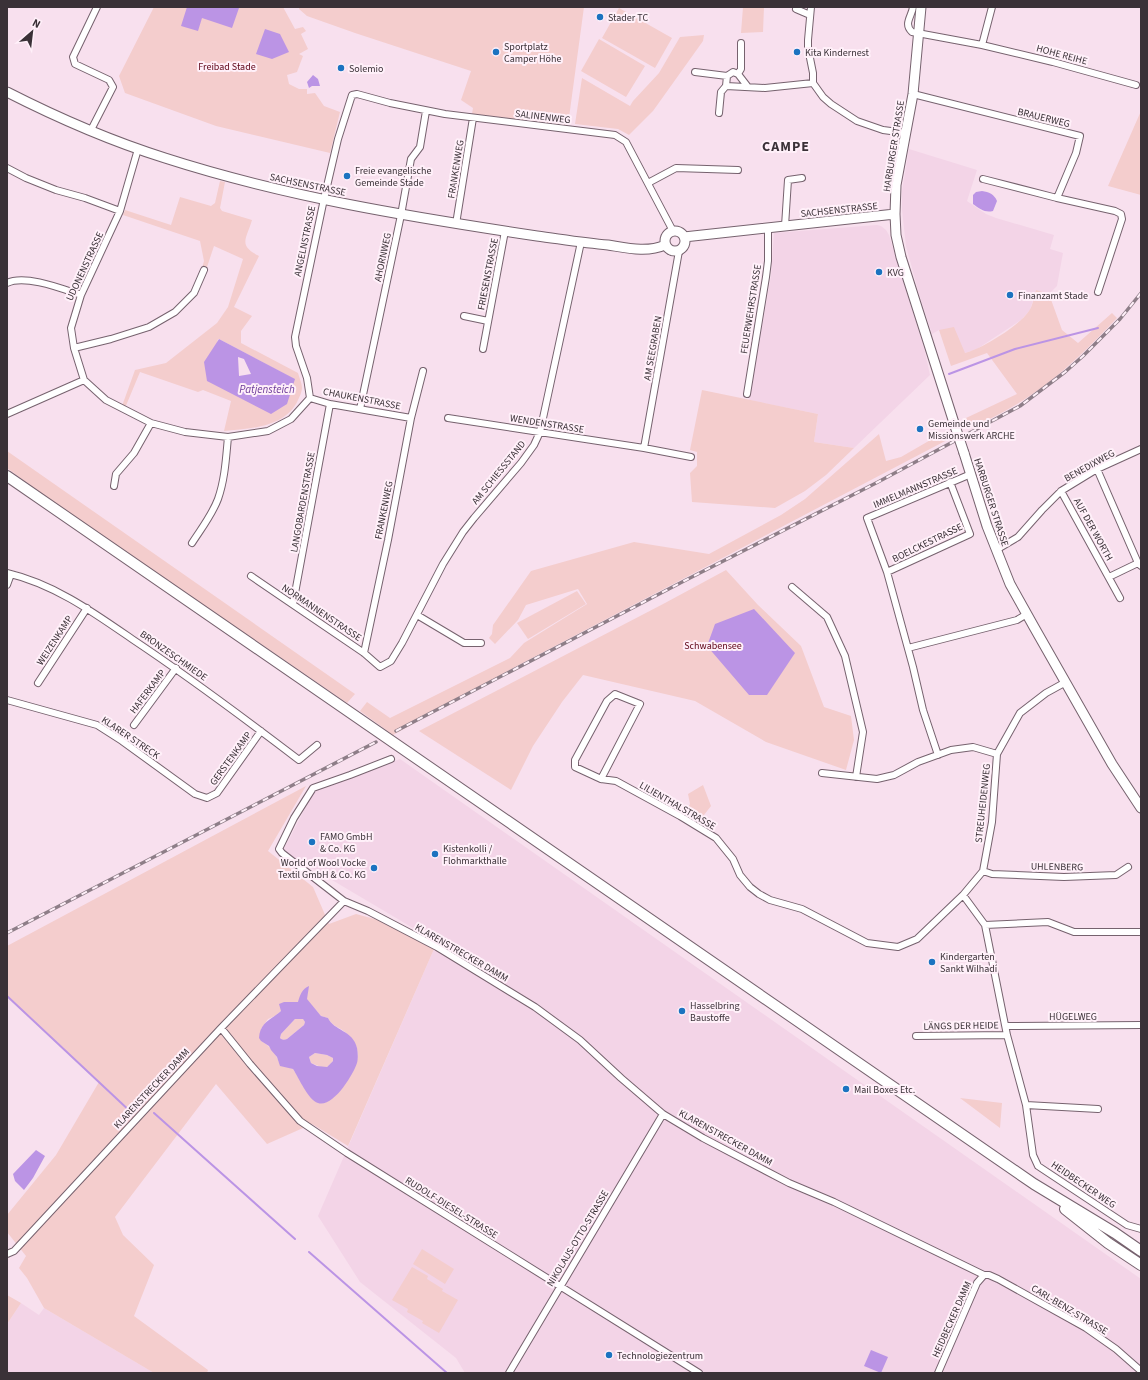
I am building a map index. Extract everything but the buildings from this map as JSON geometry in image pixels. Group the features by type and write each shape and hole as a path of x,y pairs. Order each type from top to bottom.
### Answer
{"main road":[{"path":"7,476 1034,1184 1141,1250"},
{"path":"1034,1184 1108,1243 1141,1265"}],"street":[{"path":"91,130 113,87 109,80 75,64 73,57 97,7"},
{"path":"797,7 796,8 810,15"},
{"path":"811,7 808,40 813,83 823,97 857,121 883,130 906,133"},
{"path":"913,7 907,23 908,29 912,32 919,33"},
{"name":"HARBURGER STRASSE","path":"921,7 913,94 896,185 896,235 901,257 996,550 1010,584 1112,764 1141,808"},
{"path":"982,45 992,7"},
{"name":"HOHE REIHE","path":"919,33 982,45 1053,62 1136,85"},
{"path":"738,74 741,69 741,43"},
{"path":"695,72 727,76 733,72 738,74 748,87"},
{"path":"719,113 721,92 726,86 727,76"},
{"path":"726,86 765,88 813,83"},
{"name":"SACHSENSTRASSE","path":"7,92 33,105 138,149 223,175 280,190 401,215 581,242 642,249 665,245"},
{"name":"SALINENWEG","path":"357,94 426,111 615,135 626,142 673,231"},
{"name":"ANGELNSTRASSE","path":"310,398 307,378 296,346 295,337 338,139 349,102 352,95 357,94"},
{"name":"BRAUERWEG","path":"913,94 1080,136 1076,153 1057,198"},
{"name":"AHORNWEG","path":"360,409 401,215 411,159 420,147 426,111"},
{"name":"FRANKENWEG","path":"456,224 473,118"},
{"name":"UDONENSTRASSE","path":"84,380 74,348 71,328 81,295 120,211 138,149"},
{"path":"7,168 26,178 56,190 85,198 120,211"},
{"path":"648,183 676,168 738,170"},
{"name":"SACHSENSTRASSE","path":"785,226 788,180 802,178"},
{"path":"983,179 1116,211 1121,214 1122,219 1098,292"},
{"name":"SACHSENSTRASSE","path":"684,237 895,214"},
{"name":"FEUERWEHRSTRASSE","path":"747,394 766,277 768,261 768,227"},
{"name":"FRIESENSTRASSE","path":"483,349 505,231"},
{"path":"673,231 680,232 684,237 684,246 679,251 676,252 670,250 665,245 666,236 673,231"},
{"name":"AM SCHIESSSTAND","path":"380,667 391,661 443,564 463,532 521,463 540,432 581,242"},
{"name":"AM SEEGRABEN","path":"644,448 679,251"},
{"path":"74,348 111,339 149,326 174,312 194,293 204,270"},
{"path":"7,283 13,280 49,284 81,295"},
{"name":"FRIESENSTRASSE","path":"464,316 488,321"},
{"name":"FRANKENWEG","path":"364,653 388,540 411,418 423,371"},
{"path":"7,414 84,380 106,400 151,424 185,432 228,437 268,430 291,419 310,398"},
{"name":"CHAUKENSTRASSE","path":"310,398 330,404 411,418"},
{"name":"LANGOBARDENSTRASSE","path":"293,604 330,404"},
{"name":"WENDENSTRASSE","path":"448,418 644,448 691,457"},
{"path":"114,486 116,474 134,453 151,424"},
{"path":"192,543 204,526 218,499 224,480 228,437"},
{"name":"BENEDIXWEG","path":"996,550 1018,537 1061,491 1098,469 1141,449"},
{"path":"1098,469 1139,565"},
{"name":"IMMELMANNSTRASSE","path":"887,572 866,518 971,474"},
{"name":"BOELCKESTRASSE","path":"887,572 970,534 950,482"},
{"name":"AUF DER WORTH","path":"1061,491 1120,598"},
{"name":"AUF DER WORTH","path":"1109,577 1139,565"},
{"path":"887,572 908,648 922,710 938,755"},
{"path":"7,585 9,573"},
{"name":"BRONZESCHMIEDE","path":"9,573 50,588 87,608 176,668 299,760 318,745"},
{"name":"NORMANNENSTRASSE","path":"252,576 364,653 380,667"},
{"path":"792,587 826,617 846,656 863,732 856,777"},
{"name":"WEIZENKAMP","path":"38,684 87,608"},
{"path":"908,648 1017,620 1027,614"},
{"path":"417,615 464,643 482,643"},
{"name":"HAFERKAMP","path":"134,725 176,668"},
{"name":"STREUHEIDENWEG","path":"963,895 983,871 992,822 998,754 1020,713 1046,693 1066,682"},
{"name":"LILIENTHALSTRASSE","path":"601,779 640,704 615,694 607,701 575,760 576,766 601,779 616,781 680,816 716,838 733,859 740,875 750,887 759,894 770,900 802,909 868,944 898,947 917,939 963,895"},
{"name":"KLARER STRECK","path":"7,700 97,725 122,741 195,794 208,798 214,796"},
{"name":"GERSTENKAMP","path":"214,796 262,732"},
{"path":"822,773 877,779 894,774 918,762 951,750 973,747 998,754"},
{"path":"344,901 282,853 279,849 294,818 313,788 391,758"},
{"name":"UHLENBERG","path":"983,871 992,874 1064,877 1116,875 1128,867"},
{"path":"963,895 984,925 1007,1035 1026,1106 1098,1109"},
{"name":"KLARENSTRECKER DAMM","path":"7,1254 14,1250 221,1028 344,901 368,911 437,948 535,1007 580,1040 663,1114 703,1138 750,1163 841,1205 984,1275"},
{"path":"984,925 1048,922 1074,932 1141,932"},
{"name":"HÜGELWEG","path":"1006,1026 1141,1025"},
{"name":"RUDOLF-DIESEL-STRASSE","path":"221,1028 250,1064 300,1121 347,1153 699,1373"},
{"name":"LÄNGS DER HEIDE","path":"916,1036 1007,1035"},
{"name":"HEIDBECKER WEG","path":"1026,1106 1030,1142 1033,1155 1038,1166 1127,1225 1141,1229"},
{"name":"NIKOLAUS-OTTO-STRASSE","path":"509,1373 663,1114"},
{"path":"7,1246 14,1250"},
{"name":"CARL-BENZ-STRASSE","path":"984,1275 988,1274 998,1279 1086,1328 1116,1349 1141,1371"},
{"name":"HEIDBECKER DAMM","path":"938,1373 977,1283 984,1275"}],"shaded area":[{"path":"909,149 977,170 967,201 986,214 996,218 1054,235 1050,249 1063,253 1057,286 1049,294 1036,291 1030,310 1021,320 977,349 965,353 939,330 932,334 919,294 906,246 902,210 902,191"},
{"path":"877,225 886,230 889,235 925,352 930,375 854,448 814,442 818,414 749,400 771,276 774,233"},
{"path":"400,759 1141,1279 1141,1373 465,1373 456,1358 360,1282 318,1216 434,949 435,941 283,851 314,791"},
{"path":"21,1303 39,1315 44,1308 154,1373 7,1373 7,1324"}],"green space":[{"name":"Freibad Stade","path":"154,7 283,7 295,29 303,27 306,31 301,34 308,49 299,54 303,56 297,72 287,75 289,84 299,89 307,89 307,94 315,93 324,106 340,112 330,153 216,126 125,93 119,76"},
{"name":"Sportplatz Camper Höhe","path":"299,7 584,7 568,125 472,114 473,108 461,100 471,71 307,16 299,9"},
{"path":"743,7 764,7 763,32 741,33"},
{"path":"619,8 672,38 655,68 602,38"},
{"path":"704,35 703,41 653,111 629,135 618,129 575,124 582,78 630,106 659,73 680,37"},
{"path":"599,39 645,66 626,97 581,71"},
{"path":"1141,111 1141,195 1108,186"},
{"path":"220,181 225,182 220,208 222,211 252,220 245,241 248,249 259,256 234,307 252,316 241,331 241,343 298,373 302,388 299,398 292,409 285,416 276,421 256,427 224,431 231,401 203,390 198,392 140,372 125,408 122,406 135,370 166,363 217,323 228,307 243,259 214,246 206,270 202,268 204,261 200,241 123,215 125,210 171,225 180,197 211,206 215,203","holes":["219,339 294,379 207,381"]},
{"path":"1036,290 1049,294 1062,330 1078,343 1112,313 1117,318 1076,359 1043,387 993,418 969,429 966,418 1017,394 987,353 951,366 939,330 954,327 965,353 972,351 1000,336 1024,317 1032,306"},
{"path":"702,390 818,414 814,442 854,448 826,475 805,491 775,508 692,502 690,473 697,466 697,452 690,450"},
{"path":"946,431 949,439 515,667 393,735 360,711 367,702 390,718 510,658 524,643 587,604 578,589 526,605 518,620 495,644 489,638 492,634 493,625 531,571 634,542 709,554 781,515 805,499 879,434 886,461 901,457"},
{"path":"7,451 355,694 347,703 43,495 7,468"},
{"name":"Schwabensee","path":"726,570 758,605 801,646 824,707 851,716 854,740 846,770 766,742 695,701 583,675 562,702 533,746 511,790 419,731 665,603"},
{"path":"577,591 586,604 528,639 517,623"},
{"path":"703,785 711,806 700,820 686,811 690,804 688,794"},
{"path":"306,786 268,851 313,887 329,924 356,914 382,921 434,949 348,1146 312,1124 267,1144 216,1084 115,1217 123,1235 154,1265 134,1316 208,1370 207,1373 154,1373 44,1308 27,1278 19,1268 26,1256 7,1232 7,1215 56,1155 99,1082 7,996 7,946","holes":["306,999 321,1016 328,1018 334,1025 345,1032 352,1039 358,1054 354,1069 339,1092 307,1091 293,1069 279,1062 272,1050 261,1041 261,1029 268,1019 281,1011 284,1002 298,1002"]},
{"path":"295,1019 303,1019 305,1022 304,1025 287,1039 281,1039 281,1034"},
{"path":"315,1053 327,1055 333,1058 333,1061 327,1067 321,1067 311,1063 309,1057"},
{"path":"960,1098 1002,1103 1000,1128"},
{"path":"422,1249 454,1269 445,1284 413,1264"},
{"path":"412,1267 428,1276 427,1279 443,1289 442,1291 458,1300 439,1333 422,1323 423,1321 407,1312 408,1309 392,1300"},
{"path":"7,1295 21,1303 7,1324"}],"water":[{"path":"187,7 239,8 232,28 202,18 198,31 181,26"},
{"path":"265,29 280,34 289,52 272,59 256,54"},
{"path":"313,75 318,79 320,86 312,86 309,88 307,82"},
{"path":"982,191 991,194 996,199 997,201 993,211 985,211 973,204 973,195 976,192"},
{"name":"Patjensteich","path":"219,339 295,379 287,404 271,414 207,381 204,362","holes":["238,357 244,359 251,374 239,376"]},
{"name":"Schwabensee","path":"754,609 795,653 767,695 749,695 707,646 715,624"},
{"path":"309,986 307,999 321,1016 328,1018 334,1026 352,1038 355,1042 357,1050 357,1063 347,1082 336,1096 330,1101 324,1103 318,1103 311,1098 293,1069 280,1066 277,1057 269,1046 259,1038 261,1028 281,1011 279,1004 284,1002 298,1002 302,992","holes":["295,1019 303,1019 305,1022 304,1025 287,1039 281,1039 281,1034","315,1053 327,1055 333,1058 333,1061 327,1067 317,1066 311,1063 309,1057"]},
{"path":"36,1150 45,1156 33,1178 24,1190 15,1181 13,1174"},
{"path":"871,1350 888,1357 881,1373 864,1366"}],"waterway":[{"path":"949,374 1015,349 1098,328"},
{"path":"7,996 133,1114"},
{"path":"154,1113 295,1239"},
{"path":"309,1252 447,1373"}],"railway":[{"path":"396,731 878,482 1020,406 1065,372 1083,356 1120,319 1141,293"},
{"path":"7,933 376,742"}],"place":[{"name":"Stader TC","path":"600,17"},
{"name":"Sportplatz Camper Höhe","path":"496,52"},
{"name":"Kita Kindernest","path":"797,52"},
{"name":"Solemio","path":"341,68"},
{"name":"Freie evangelische Gemeinde Stade","path":"347,176"},
{"name":"KVG","path":"879,272"},
{"name":"Finanzamt Stade","path":"1010,295"},
{"name":"Gemeinde und Missionswerk ARCHE","path":"920,429"},
{"name":"FAMO GmbH & Co. KG","path":"312,842"},
{"name":"Kistenkolli / Flohmarkthalle","path":"435,854"},
{"name":"World of Wool Vocke Textil GmbH & Co. KG","path":"374,868"},
{"name":"Kindergarten Sankt Wilhadi","path":"932,962"},
{"name":"Hasselbring Baustoffe","path":"682,1011"},
{"name":"Mail Boxes Etc.","path":"846,1089"},
{"name":"Technologiezentrum","path":"609,1355"}],"district":[{"name":"CAMPE","path":"786,146"}]}
